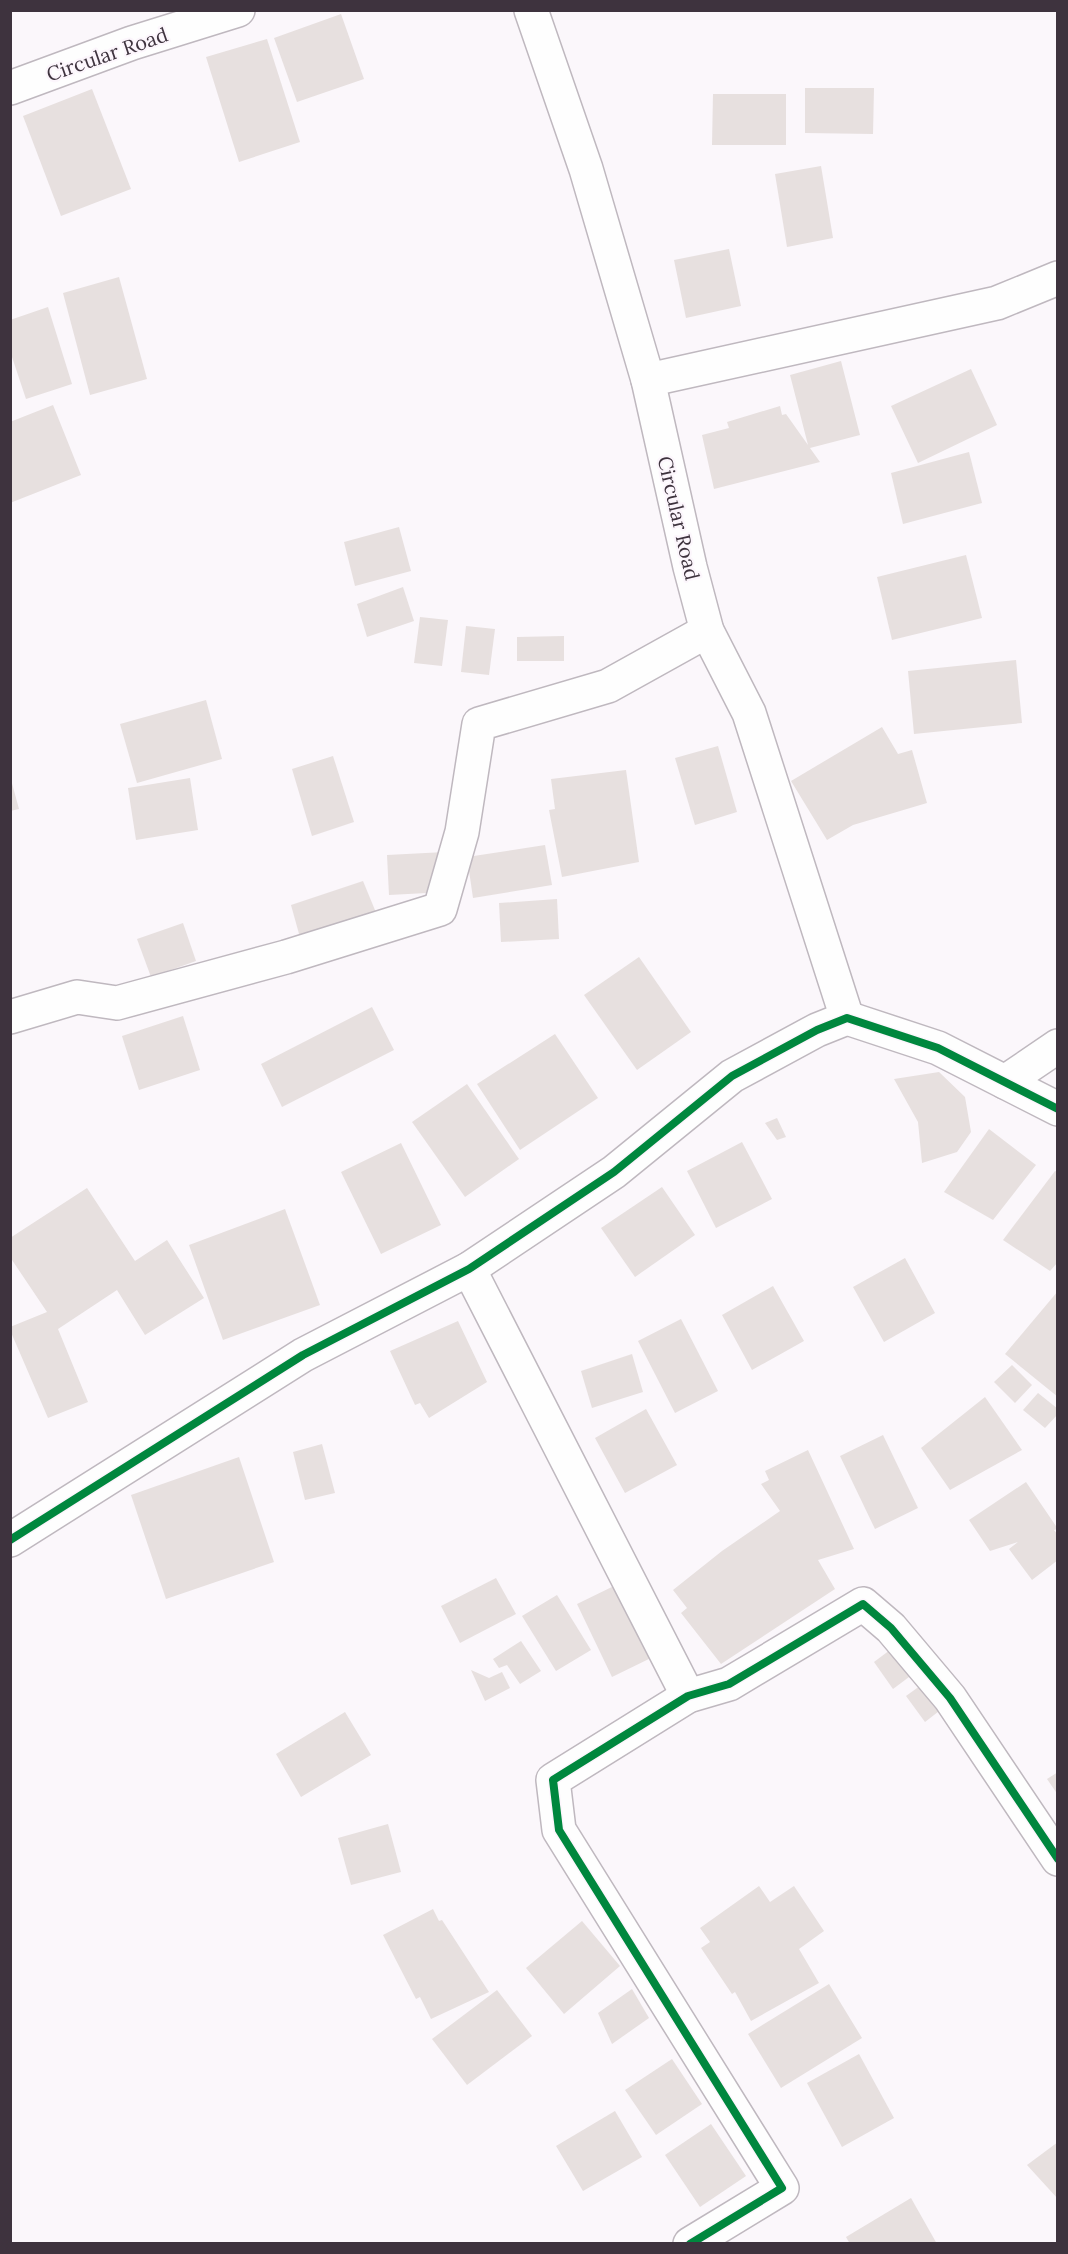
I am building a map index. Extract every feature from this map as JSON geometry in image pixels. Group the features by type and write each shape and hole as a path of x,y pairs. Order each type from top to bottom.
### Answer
{"street":[{"name":"Circular Road","path":"10,88 132,43 238,10"},
{"name":"Circular Road","path":"531,10 586,169 648,380 690,567 707,631 749,713 847,1018"},
{"path":"648,380 997,303 1058,278"},
{"path":"10,1017 77,997 117,1003 286,957 440,909 462,832 479,724 608,686 707,631"},
{"path":"10,1540 303,1355 469,1269 614,1172 732,1076 817,1030 847,1018 938,1048 1058,1109"},
{"path":"1005,1082 1058,1046"},
{"path":"469,1269 687,1696"},
{"path":"690,2244 782,2188 559,1830 553,1780 687,1696 729,1684 863,1604 891,1628 950,1698 1058,1859"}],"building":[{"path":"341,14 364,79 297,102 274,38"},
{"path":"267,39 300,142 239,162 206,57"},
{"path":"805,88 874,88 873,134 805,133"},
{"path":"92,89 131,189 61,216 23,116"},
{"path":"713,94 786,94 786,145 712,145"},
{"path":"821,166 833,238 787,247 775,174"},
{"path":"729,249 741,306 686,318 674,260"},
{"path":"119,277 147,379 90,395 63,293"},
{"path":"48,307 72,384 26,399 10,351 10,320"},
{"path":"841,361 860,435 810,448 820,462 714,489 702,435 729,428 727,422 780,406 782,415 786,414 808,445 790,375"},
{"path":"971,369 997,425 918,463 891,406"},
{"path":"53,405 81,475 10,503 10,422"},
{"path":"969,452 982,503 903,524 891,473"},
{"path":"399,527 411,571 355,586 344,542"},
{"path":"966,555 982,618 892,640 877,577"},
{"path":"403,587 414,621 367,637 357,604"},
{"path":"420,617 448,620 442,666 414,663"},
{"path":"466,626 495,629 489,675 461,672"},
{"path":"564,636 564,661 517,661 517,637"},
{"path":"1016,660 1022,723 914,734 908,671"},
{"path":"206,700 222,759 137,783 120,724"},
{"path":"882,727 898,754 912,750 927,803 853,825 827,840 791,781"},
{"path":"718,746 737,812 695,825 675,758"},
{"path":"333,756 354,822 312,836 292,769"},
{"path":"626,770 639,862 562,877 549,810 555,809 551,779"},
{"path":"10,776 19,809 10,811"},
{"path":"190,778 198,830 136,840 128,788"},
{"path":"545,845 552,885 473,898 467,857"},
{"path":"445,852 446,892 389,895 387,855"},
{"path":"363,881 377,915 301,941 291,905"},
{"path":"557,899 559,939 501,942 499,903"},
{"path":"183,923 196,961 151,977 137,939"},
{"path":"639,957 691,1032 637,1070 584,995"},
{"path":"372,1007 394,1050 282,1107 261,1064"},
{"path":"183,1016 200,1070 139,1090 122,1036"},
{"path":"555,1034 598,1098 520,1150 477,1084"},
{"path":"939,1072 965,1097 971,1132 957,1152 922,1163 918,1122 894,1079"},
{"path":"467,1084 519,1159 465,1197 412,1122"},
{"path":"777,1118 786,1137 777,1140 765,1123"},
{"path":"989,1129 1036,1165 993,1220 944,1192"},
{"path":"742,1142 772,1199 716,1228 687,1171"},
{"path":"401,1143 441,1225 381,1254 341,1172"},
{"path":"1055,1171 1058,1172 1058,1262 1050,1271 1003,1240"},
{"path":"662,1187 695,1235 635,1277 601,1228"},
{"path":"87,1188 135,1261 167,1240 204,1298 145,1335 117,1290 58,1329 88,1402 48,1418 10,1330 10,1327 47,1312 10,1257 10,1238"},
{"path":"285,1209 320,1305 223,1340 189,1245"},
{"path":"905,1258 935,1313 884,1342 853,1287"},
{"path":"773,1286 804,1341 752,1370 722,1315"},
{"path":"1058,1291 1058,1397 1005,1354"},
{"path":"681,1319 718,1391 675,1413 638,1341"},
{"path":"458,1321 487,1382 429,1418 420,1403 415,1405 390,1351"},
{"path":"632,1354 643,1392 592,1408 581,1371"},
{"path":"1012,1365 1032,1385 1015,1403 994,1382"},
{"path":"1038,1393 1058,1409 1058,1414 1045,1428 1023,1410"},
{"path":"985,1397 1022,1450 950,1490 921,1448"},
{"path":"646,1409 677,1465 625,1493 595,1438"},
{"path":"883,1435 918,1508 875,1529 840,1456"},
{"path":"322,1444 335,1493 305,1500 293,1452"},
{"path":"808,1450 854,1549 818,1560 835,1589 721,1664 681,1613 687,1608 673,1590 722,1551 780,1511 761,1484 769,1480 765,1471"},
{"path":"239,1457 274,1562 166,1599 131,1495"},
{"path":"1026,1482 1058,1529 1054,1530 1058,1535 1058,1560 1032,1580 1009,1549 1018,1542 990,1551 969,1520"},
{"path":"496,1578 516,1614 460,1643 441,1606"},
{"path":"620,1583 655,1656 612,1677 577,1604"},
{"path":"557,1595 591,1650 556,1671 522,1616"},
{"path":"521,1641 541,1671 520,1684 507,1665 499,1668 493,1659"},
{"path":"898,1644 917,1671 893,1689 874,1662"},
{"path":"471,1670 489,1678 502,1672 510,1688 485,1701"},
{"path":"924,1683 943,1708 925,1722 906,1696"},
{"path":"345,1712 371,1755 301,1797 276,1754"},
{"path":"1058,1772 1058,1795 1047,1779"},
{"path":"388,1824 401,1872 351,1885 338,1838"},
{"path":"759,1886 770,1902 794,1886 824,1931 799,1949 819,1983 751,2021 735,1992 732,1994 701,1948 710,1942 700,1928"},
{"path":"433,1909 489,1992 431,2019 420,1997 416,1999 383,1935"},
{"path":"582,1921 620,1966 564,2014 526,1968"},
{"path":"829,1984 862,2038 781,2088 748,2034"},
{"path":"632,1989 649,2018 612,2044 598,2013"},
{"path":"497,1990 532,2036 467,2085 432,2039"},
{"path":"859,2054 894,2118 842,2147 807,2083"},
{"path":"672,2059 702,2104 656,2135 625,2090"},
{"path":"615,2111 642,2157 583,2191 556,2146"},
{"path":"711,2124 746,2176 700,2207 665,2155"},
{"path":"1058,2142 1058,2199 1027,2165"},
{"path":"911,2198 937,2244 850,2244 846,2237"}],"cycle path":[{"path":"10,1540 303,1355 469,1269 614,1172 732,1076 817,1030 847,1018 938,1048 1058,1109"},
{"path":"690,2244 782,2188 559,1830 553,1780 688,1696 729,1684 863,1604 891,1628 950,1698 1058,1859"}]}
